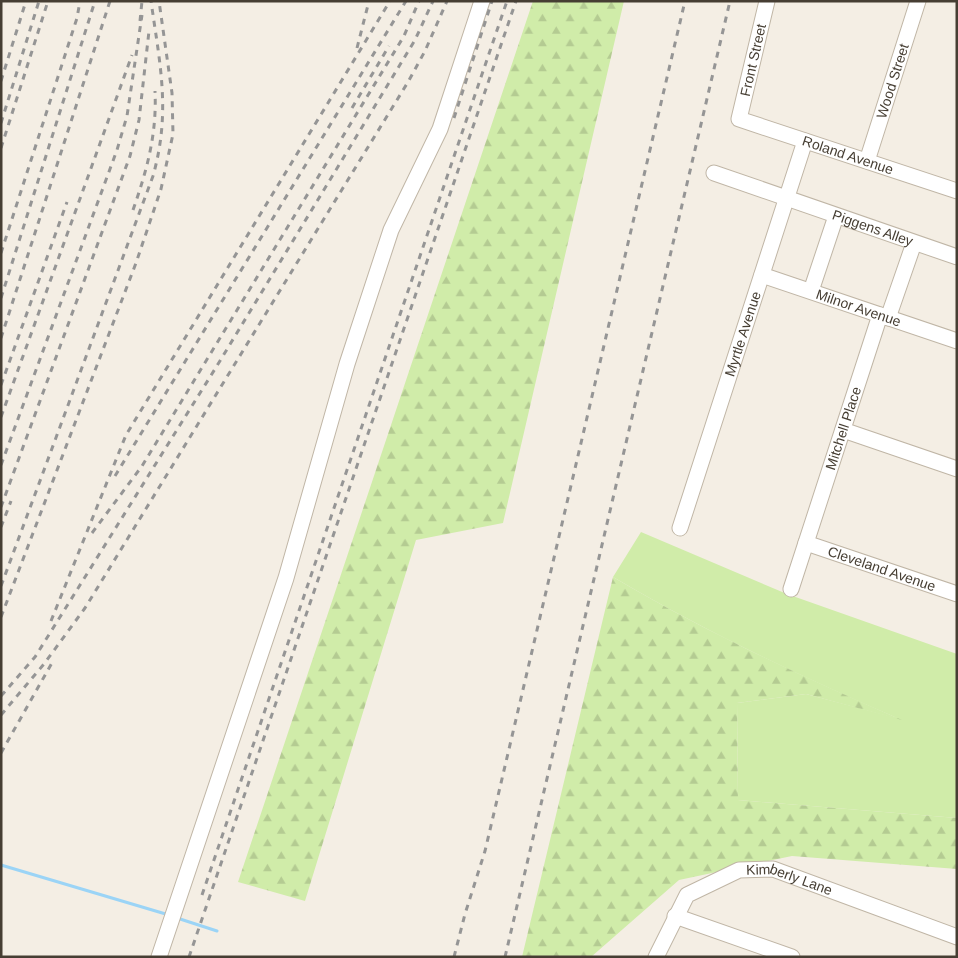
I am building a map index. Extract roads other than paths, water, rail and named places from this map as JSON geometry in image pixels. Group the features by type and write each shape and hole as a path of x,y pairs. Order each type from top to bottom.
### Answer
{"street":[{"path":"159,957 286,578 347,364 391,230 440,129 482,1"},
{"name":"Front Street","path":"739,119 767,1"},
{"name":"Wood Street","path":"867,161 918,1"},
{"name":"Roland Avenue","path":"739,119 957,191"},
{"name":"Myrtle Avenue","path":"680,528 805,141"},
{"name":"Piggens Alley","path":"714,173 957,257"},
{"path":"811,291 836,216"},
{"name":"Mitchell Place","path":"791,589 842,430 884,316 914,242"},
{"name":"Milnor Avenue","path":"762,275 957,340"},
{"path":"842,430 957,469"},
{"name":"Cleveland Avenue","path":"806,542 957,594"},
{"name":"Kimberly Lane","path":"656,957 687,895 738,870 773,869 957,937"},
{"path":"675,916 792,957"}],"waterway":[{"path":"1,865 169,915"},
{"path":"177,918 217,931"}],"railway":[{"path":"1,81 26,1"},
{"path":"1,123 39,1"},
{"path":"1,148 48,1"},
{"path":"1,253 77,18 80,1"},
{"path":"1,298 95,1"},
{"path":"1,338 110,1"},
{"path":"140,21 142,1"},
{"path":"1,586 153,176 162,131 163,109 160,68 151,1"},
{"path":"1,617 136,263 161,189 173,134 172,93 159,1"},
{"path":"357,48 369,1"},
{"path":"51,621 126,435 390,1"},
{"path":"115,476 406,1"},
{"path":"92,533 142,466 404,36 419,1"},
{"path":"1,696 35,657 215,369 415,40 433,1"},
{"path":"1,715 44,664 85,608 408,82 425,51 447,1"},
{"path":"454,118 492,1"},
{"path":"202,895 507,1"},
{"path":"189,957 516,1"},
{"path":"454,957 465,914 485,851 685,1"},
{"path":"505,957 730,1"},
{"path":"1,465 117,150 127,116 142,15"},
{"path":"1,507 130,156 139,120 149,31"},
{"path":"352,108 389,46"},
{"path":"1,417 132,55"},
{"path":"133,210 143,181 153,137 155,91"},
{"path":"1,385 67,202"},
{"path":"1,527 11,501"},
{"path":"1,753 53,661"}]}
